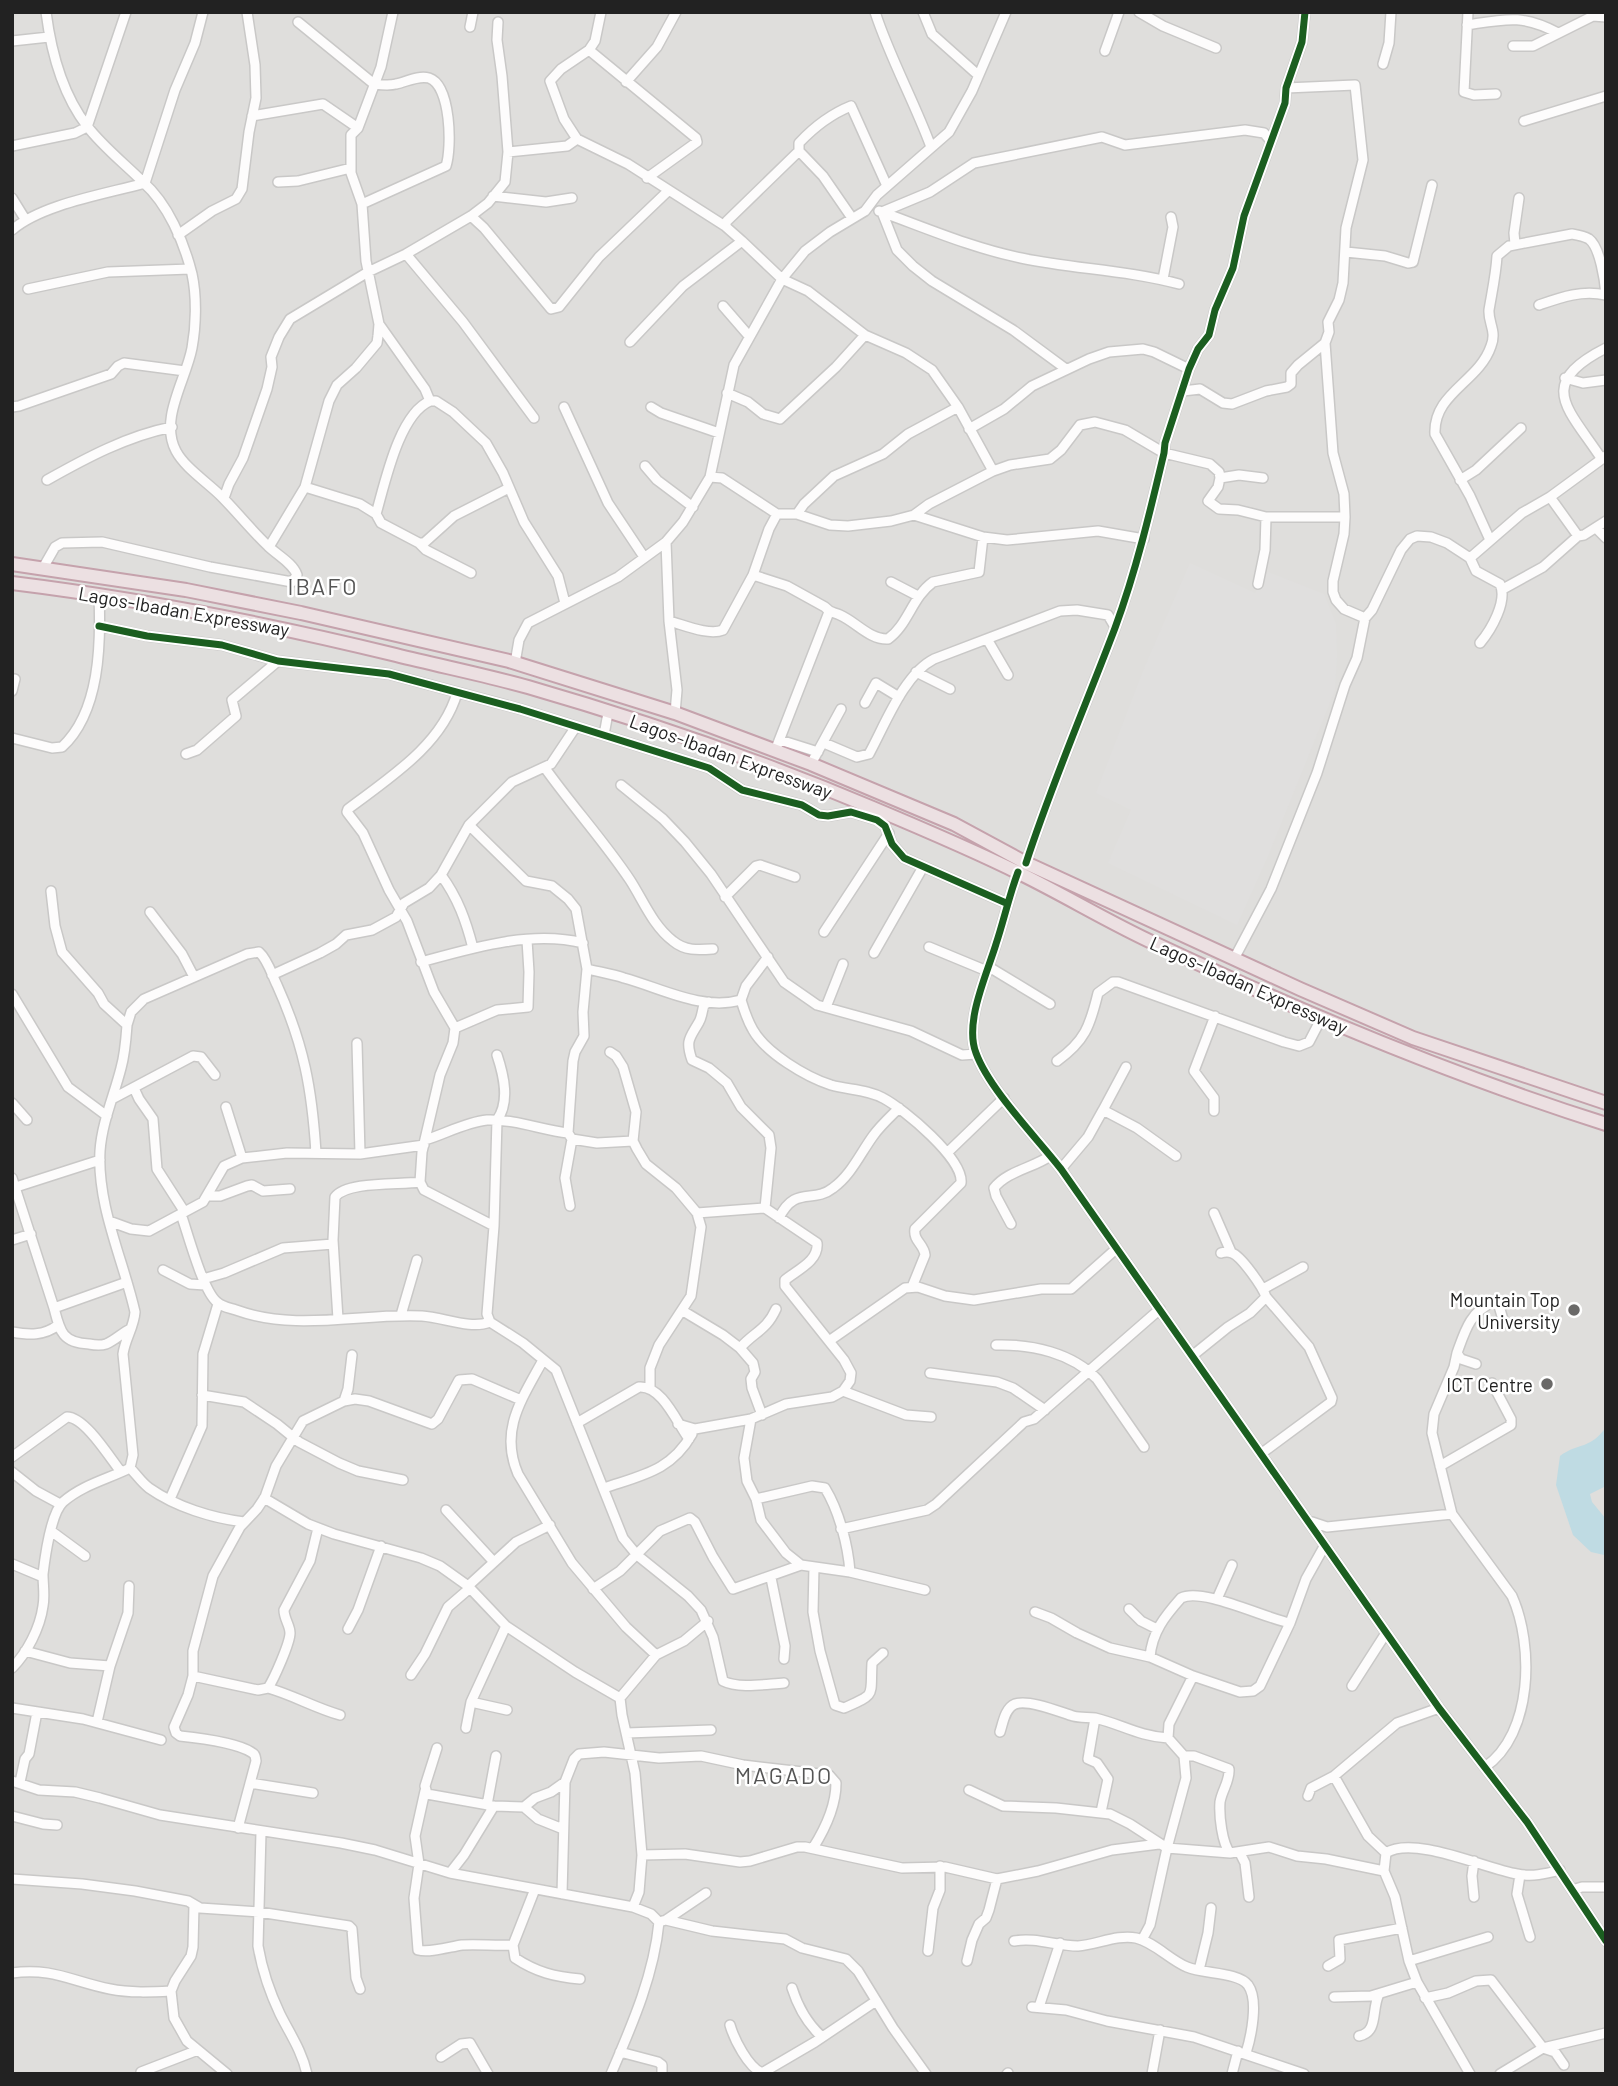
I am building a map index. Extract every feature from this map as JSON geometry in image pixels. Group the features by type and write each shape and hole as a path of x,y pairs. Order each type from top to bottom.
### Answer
{"highway":[{"name":"Lagos-Ibadan Expressway","path":"12,564 174,588 301,613 515,663 778,746 811,764 954,824 1022,868 1150,942 1321,1019 1505,1091 1606,1124"},
{"name":"Lagos-Ibadan Expressway","path":"12,583 211,613 296,631 527,687 680,736 843,796 1022,868 1413,1038 1606,1103"}],"street":[{"path":"43,568 55,547 62,543 102,542 210,567 292,582 297,575 295,569 269,547 177,454 173,444 174,404 192,347 194,326 194,296 190,269 178,235 164,208 145,183 120,163 87,127 75,108 50,37 46,12"},
{"path":"12,146 75,133 87,127 126,12"},
{"path":"145,183 175,90 195,43 202,12"},
{"path":"178,235 239,196 256,98 247,12"},
{"path":"269,547 305,487 329,401 337,385 356,368 376,343 379,324 368,272 362,204 351,168 351,135 358,128 381,67 393,12"},
{"path":"470,27 473,12"},
{"path":"601,12 595,41 589,50 561,69 550,81 564,119 577,139 628,164 707,213 725,226 782,279 808,291 865,335 919,360 932,370 958,407 993,471"},
{"path":"626,82 657,47 677,12"},
{"path":"875,12 885,42 931,146"},
{"path":"923,12 932,34 978,75"},
{"path":"515,663 519,640 528,623 618,577 666,542 693,507 710,477 734,365 782,279 816,241 868,208 887,186 949,132 958,118 1006,12"},
{"path":"1105,51 1119,12"},
{"path":"1139,12 1163,26 1216,48"},
{"path":"1306,12 1302,42 1286,88 1285,103 1244,216 1233,268 1214,310 1209,335 1198,349 1189,369 1165,443 1144,539 1115,627 1006,903 976,1006 973,1028 976,1054 1004,1098 1061,1169 1439,1708 1560,1870 1606,1941"},
{"path":"1383,64 1390,43 1391,12"},
{"path":"1468,12 1464,92 1474,95 1496,93"},
{"path":"1513,46 1532,46 1593,16 1606,18"},
{"path":"1467,25 1513,18 1527,20 1558,33"},
{"path":"298,22 374,84 387,86 426,78 435,82 447,109 450,125 449,159 446,166 362,204"},
{"path":"224,499 243,458 267,389 272,367 271,357 290,319 368,272 406,254 471,216 493,197 505,182 508,152 498,22"},
{"path":"12,41 50,37"},
{"path":"589,50 696,139 697,142 689,149 648,178"},
{"path":"1286,88 1355,85 1363,160 1346,228 1341,291 1328,322 1329,332 1325,343 1333,453 1344,494 1345,517 1333,592 1344,609 1365,618"},
{"path":"1524,121 1606,96"},
{"path":"252,116 323,104 358,128"},
{"path":"852,218 823,176 799,151 799,143 810,132 837,112 851,106 887,186"},
{"path":"882,212 930,192 974,163 1102,136 1125,145 1245,130 1264,133 1271,141"},
{"path":"508,152 567,146 577,139"},
{"path":"725,226 799,151"},
{"path":"278,182 298,181 351,168"},
{"path":"12,230 24,219 53,208 145,183"},
{"path":"1346,252 1413,262 1432,185"},
{"path":"471,216 551,309 559,307 599,257 668,191"},
{"path":"493,197 546,202 572,198"},
{"path":"12,198 24,219"},
{"path":"1515,244 1519,198"},
{"path":"868,208 970,244 1022,258 1121,271 1179,284"},
{"path":"882,212 897,250 913,266 932,281 1013,330 1066,369"},
{"path":"1163,279 1173,227 1171,218"},
{"path":"1490,540 1436,434 1437,414 1452,394 1475,373 1490,350 1493,327 1489,313 1497,256 1505,247 1515,244 1572,234 1588,239 1594,244 1600,261 1606,295 1572,294 1539,305"},
{"path":"630,342 683,286 741,241"},
{"path":"406,254 463,323 534,418"},
{"path":"28,289 108,272 190,269"},
{"path":"723,306 749,336"},
{"path":"379,324 425,389 430,401"},
{"path":"727,393 748,402 763,414 780,419 836,367 865,335"},
{"path":"1182,391 1200,389 1223,403 1233,404 1266,391 1287,387 1291,384 1292,373 1298,365 1325,343"},
{"path":"1470,558 1522,513 1550,497 1603,457 1569,409 1563,388 1565,378 1589,356 1606,348"},
{"path":"969,429 1004,409 1032,386 1109,352 1130,349 1154,352 1189,369"},
{"path":"12,407 111,374 124,363 185,371"},
{"path":"1565,378 1583,383 1606,380"},
{"path":"376,514 401,434 418,410 430,401 436,401 453,412 486,443 500,466 524,522 558,576 565,603"},
{"path":"564,407 608,503 644,557"},
{"path":"651,407 719,433"},
{"path":"797,514 834,476 883,454 908,434 958,407"},
{"path":"710,477 722,478 777,514 797,514 830,525 848,526 891,521 914,515 929,504 993,471 1050,458 1061,450 1080,425 1095,422 1125,430 1164,453 1210,464 1219,472 1220,478 1208,502 1219,509 1238,510 1266,517 1345,517"},
{"path":"47,480 124,441 172,427"},
{"path":"1460,480 1476,470 1521,428"},
{"path":"645,466 657,480 693,507"},
{"path":"1220,478 1238,475 1263,478"},
{"path":"305,487 360,505 376,514 381,523 471,573"},
{"path":"419,543 424,543 454,516 509,488"},
{"path":"1550,497 1578,536"},
{"path":"669,621 718,633 723,630 753,575 777,514"},
{"path":"914,515 983,537 1020,540 1098,531 1144,539"},
{"path":"1258,584 1265,550 1266,517"},
{"path":"1503,589 1542,567 1578,536 1606,522"},
{"path":"1596,528 1606,538"},
{"path":"1234,959 1271,889 1317,773 1345,685 1357,658 1365,618 1372,610 1409,539 1417,536 1431,537 1447,543 1470,558 1476,571 1500,584 1503,589 1497,613 1480,643"},
{"path":"753,575 787,586 825,607 829,612 840,614 875,637 888,639 896,633 918,596 933,582 979,572 983,537"},
{"path":"666,542 669,621 677,690 675,713"},
{"path":"891,582 918,596"},
{"path":"12,738 52,748 62,747 84,719 92,694 99,626 99,596"},
{"path":"824,743 858,757 869,754 899,697 916,672 934,659 1060,611 1077,610 1108,615 1115,627"},
{"path":"818,752 778,746 829,612"},
{"path":"99,626 147,636 222,645 278,661 389,674 520,709 709,768 742,790 802,805 819,815 863,814 885,826 897,852 923,867 1006,903"},
{"path":"987,639 1007,675"},
{"path":"186,754 197,750 236,716 232,699 278,661"},
{"path":"916,672 950,689"},
{"path":"12,691 15,679"},
{"path":"864,703 876,682 899,697"},
{"path":"457,693 452,711 418,754 347,812 363,832 407,921 434,992 455,1028 453,1042 440,1075 424,1142 420,1182 424,1190 494,1226"},
{"path":"811,764 841,709"},
{"path":"604,735 608,713"},
{"path":"272,975 320,953 346,935 372,930 396,917 404,904 429,888 441,875 469,825 512,782 545,768 558,755 575,728"},
{"path":"545,768 596,833 657,924 671,940 682,948 713,949"},
{"path":"621,785 663,819 685,842 784,982 817,1005 911,1031 962,1055 976,1054"},
{"path":"469,825 526,881 552,886 576,909 587,969 584,1036 573,1061 570,1136 565,1178 570,1206"},
{"path":"824,933 889,833"},
{"path":"725,897 756,866 794,877"},
{"path":"874,953 923,867"},
{"path":"441,875 461,908 473,948"},
{"path":"51,891 55,926 62,952 98,993 104,1004 127,1025"},
{"path":"150,912 182,954 194,977"},
{"path":"421,962 473,948 527,940 551,939 583,943"},
{"path":"455,1028 498,1010 527,1007 527,940"},
{"path":"929,947 988,969 1050,1004"},
{"path":"12,1668 41,1620 44,1604 43,1577 51,1531 60,1504 80,1490 125,1470 133,1455 124,1354 125,1340 135,1312 109,1221 100,1160 102,1131 121,1067 131,1012 144,999 194,977 253,952 262,955 288,1010 303,1051 312,1100 316,1153"},
{"path":"768,957 746,986 741,1000 757,1037 785,1062 830,1085 882,1097 899,1108 948,1152 962,1180 915,1228 916,1239 925,1251 915,1285"},
{"path":"826,1007 844,964"},
{"path":"587,969 622,977 671,995 720,1003 741,1000"},
{"path":"1057,1061 1077,1046 1089,1027 1098,993 1113,982 1283,1042 1299,1045 1309,1042 1321,1019"},
{"path":"12,994 68,1087 107,1116"},
{"path":"709,1002 704,1005 699,1023 691,1033 688,1042 690,1054 692,1060 709,1068 727,1083 741,1107 769,1135 771,1147 765,1208"},
{"path":"1214,1111 1214,1098 1194,1071 1215,1016"},
{"path":"357,1043 360,1154"},
{"path":"610,1052 623,1067 636,1112 633,1140 646,1164 676,1188 697,1213 701,1234 691,1296 684,1311 659,1345 650,1368 650,1388"},
{"path":"498,1055 505,1087 505,1108 497,1120 494,1226 487,1314 490,1322 523,1343 556,1370 619,1529 637,1555 688,1596 708,1621 723,1681 744,1685 784,1684"},
{"path":"112,1099 193,1056 201,1057 215,1074"},
{"path":"1061,1169 1088,1137 1126,1067"},
{"path":"134,1088 153,1119 157,1169 182,1213 204,1282 218,1304 276,1320 401,1315 444,1318 483,1325 490,1322"},
{"path":"948,1152 1004,1098"},
{"path":"12,1103 27,1120"},
{"path":"226,1107 242,1158"},
{"path":"779,1218 789,1202 804,1195 824,1194 832,1189 846,1176 879,1128 899,1108"},
{"path":"1103,1111 1137,1128 1176,1156"},
{"path":"109,1221 131,1229 149,1231 203,1202 224,1166 242,1158 274,1154 360,1154 424,1142 467,1125 497,1120 597,1143 633,1140"},
{"path":"1011,1224 994,1191 996,1185 1050,1156"},
{"path":"100,1160 14,1183 58,1325 64,1336 71,1342 100,1345 130,1329"},
{"path":"338,1319 333,1244 335,1197 339,1192 376,1185 420,1182"},
{"path":"208,1196 220,1196 252,1185 263,1191 290,1189"},
{"path":"678,1424 695,1429 751,1419 786,1404 832,1397 843,1391 850,1381 850,1373 844,1360 785,1283 815,1256 817,1243 765,1208 697,1213"},
{"path":"1214,1213 1226,1253 1238,1256 1264,1293 1309,1347 1332,1398 1331,1402 1262,1453"},
{"path":"12,1240 31,1234"},
{"path":"163,1270 190,1284 204,1282 283,1248 333,1244"},
{"path":"829,1341 905,1288 915,1285 945,1296 974,1300 1041,1289 1071,1289 1116,1249"},
{"path":"401,1315 417,1260"},
{"path":"1192,1356 1250,1313 1264,1293 1303,1267"},
{"path":"54,1308 127,1282"},
{"path":"1485,1767 1502,1752 1519,1712 1527,1673 1524,1644 1517,1608 1512,1597 1452,1514 1432,1425 1469,1321 1483,1306 1493,1302 1499,1306 1504,1323"},
{"path":"170,1499 202,1426 203,1354 218,1304"},
{"path":"740,1348 770,1323 776,1309"},
{"path":"841,1529 927,1510 1024,1422 1034,1419 1045,1410 1160,1309"},
{"path":"684,1311 711,1326 740,1348 753,1363 755,1372 751,1379 752,1388 762,1415"},
{"path":"12,1332 43,1333 58,1325"},
{"path":"996,1345 1019,1344 1038,1348 1071,1360 1088,1370 1144,1447"},
{"path":"1457,1353 1461,1359 1476,1364"},
{"path":"344,1401 352,1355"},
{"path":"543,1360 514,1417 509,1440 512,1460 518,1475 572,1563 626,1627 656,1655"},
{"path":"930,1373 997,1382 1013,1388 1045,1410"},
{"path":"238,1828 256,1761 252,1752 176,1733 174,1727 193,1676 193,1651 213,1576 244,1522 264,1498 276,1466 303,1421 344,1401 355,1399 369,1401 432,1424 438,1419 459,1381 466,1379 472,1379 521,1400"},
{"path":"1440,1466 1511,1425 1511,1419 1492,1383"},
{"path":"577,1423 639,1387 650,1388 666,1405 689,1438"},
{"path":"843,1391 906,1415 931,1418"},
{"path":"202,1395 244,1402 277,1424 292,1438 322,1456 358,1471 404,1480"},
{"path":"12,1457 67,1417 74,1417 125,1470 148,1488 210,1515 244,1522"},
{"path":"751,1419 744,1469 761,1520 786,1553 801,1565 850,1572 925,1590"},
{"path":"604,1488 659,1469 678,1454 695,1429"},
{"path":"12,1472 36,1491 60,1504"},
{"path":"756,1499 819,1486 825,1488 841,1529 850,1572"},
{"path":"264,1498 318,1528 440,1566 469,1587 506,1626 620,1698"},
{"path":"446,1510 493,1562"},
{"path":"1306,1517 1323,1527 1452,1514"},
{"path":"593,1589 620,1571 660,1531 690,1518 695,1522 733,1589 772,1578 801,1565"},
{"path":"411,1675 448,1607 516,1542 550,1525"},
{"path":"268,1688 289,1639 290,1630 284,1610 310,1561 318,1528"},
{"path":"51,1531 85,1556"},
{"path":"1035,1612 1103,1645 1150,1657 1193,1676 1240,1692 1253,1691 1260,1686 1290,1623 1306,1579 1325,1545"},
{"path":"348,1629 358,1610 381,1546"},
{"path":"12,1564 43,1577"},
{"path":"1217,1599 1232,1565"},
{"path":"814,1567 813,1612 820,1651 835,1705 844,1709 869,1696 872,1691 872,1663 883,1653"},
{"path":"772,1578 785,1646 784,1659"},
{"path":"97,1723 110,1666 128,1613 129,1586"},
{"path":"1150,1657 1151,1641 1157,1629 1185,1595 1217,1599 1290,1623"},
{"path":"1129,1609 1141,1621 1157,1629"},
{"path":"633,1907 639,1892 642,1855 632,1756 620,1698 656,1655 684,1641 708,1621"},
{"path":"466,1728 471,1702 506,1626"},
{"path":"1352,1686 1386,1633"},
{"path":"20,1654 70,1663 110,1666"},
{"path":"193,1676 258,1690 268,1688 293,1695 321,1710 340,1715"},
{"path":"1142,1940 1150,1925 1163,1846 1186,1778 1184,1756 1168,1735 1169,1724 1193,1676"},
{"path":"471,1702 507,1710"},
{"path":"1000,1732 1007,1712 1015,1704 1022,1703 1061,1711 1075,1717 1095,1718 1133,1732 1157,1737 1168,1735"},
{"path":"12,1708 97,1723 161,1740"},
{"path":"1308,1796 1311,1788 1334,1776 1397,1723 1439,1708"},
{"path":"37,1712 29,1755 16,1782 39,1790 75,1792 160,1815 375,1850 450,1872 633,1907 662,1921 712,1931 785,1939 802,1948 846,1959 858,1970 926,2074"},
{"path":"1095,1718 1088,1759 1097,1763 1108,1779 1101,1812"},
{"path":"627,1733 711,1730"},
{"path":"437,1748 415,1836 419,1864 414,1898 418,1950 422,1952 472,1945 513,1945"},
{"path":"562,1894 565,1870 565,1782 573,1759 579,1754 604,1752 659,1758 701,1756 743,1765 829,1775 836,1783 836,1790 827,1824 813,1848"},
{"path":"450,1872 464,1855 490,1805 496,1756"},
{"path":"1184,1756 1194,1756 1228,1769 1228,1781 1220,1803 1226,1845 1245,1863 1249,1897"},
{"path":"1334,1776 1368,1836 1386,1853"},
{"path":"524,1807 565,1782"},
{"path":"250,1783 313,1793"},
{"path":"969,1790 1003,1806 1101,1812 1130,1824 1163,1846"},
{"path":"425,1791 428,1794 490,1805 524,1807 538,1819 563,1829"},
{"path":"12,1816 57,1825"},
{"path":"261,1832 258,1912 261,1964 280,2014 301,2054 307,2074"},
{"path":"642,1855 685,1854 740,1862 797,1847 813,1848 909,1869 940,1866 997,1879 1038,1871 1112,1850 1163,1846 1210,1853 1235,1853 1269,1847 1297,1856 1384,1871"},
{"path":"1386,1853 1393,1849 1443,1852 1520,1875 1542,1875 1560,1870"},
{"path":"1386,1853 1384,1871 1391,1884 1409,1961 1417,1982 1471,2074"},
{"path":"1474,1861 1474,1897"},
{"path":"928,1951 933,1908 940,1890 940,1866"},
{"path":"1520,1875 1517,1894 1530,1937"},
{"path":"12,1879 135,1891 228,1912 258,1912 349,1926 352,1929 359,1989"},
{"path":"967,1961 972,1940 989,1910 997,1879"},
{"path":"1572,1890 1582,1887 1606,1887"},
{"path":"535,1889 513,1945 515,1958 540,1972 558,1978 580,1979"},
{"path":"611,2074 644,1990 662,1921 706,1894"},
{"path":"194,1905 191,1956 171,1991 177,2025 187,2041 228,2074"},
{"path":"1199,1970 1211,1908"},
{"path":"1328,1966 1340,1959 1339,1940 1402,1928"},
{"path":"1409,1961 1488,1937"},
{"path":"1014,1941 1040,1940 1076,1946 1125,1938 1142,1940 1179,1963 1230,1976 1250,1987 1252,2026 1232,2074"},
{"path":"1060,1943 1035,2007 1077,2012 1107,2021 1160,2029 1242,2052 1304,2074"},
{"path":"12,1973 36,1970 71,1976 110,1989 171,1991"},
{"path":"1425,1998 1448,1993 1476,1981 1491,1980 1543,2048 1555,2052 1564,2065"},
{"path":"1334,1997 1366,1997 1417,1982"},
{"path":"792,1988 799,2007 812,2028 821,2036"},
{"path":"1359,2036 1368,2034 1373,2028 1374,2006 1379,1994"},
{"path":"730,2025 747,2059 759,2073 765,2072 876,2001"},
{"path":"1152,2074 1160,2029"},
{"path":"1500,2074 1543,2048 1606,2033"},
{"path":"441,2057 461,2044 470,2043 488,2074"},
{"path":"141,2071 198,2050"},
{"path":"620,2052 658,2062 662,2065 662,2074"},
{"path":"210,2074 215,2064"}],"shaded area":[{"path":"12,12 1606,12 1606,2074 12,2074"},
{"path":"1190,563 1255,593 1268,572 1324,594 1336,624 1335,690 1237,925 1108,863 1131,810 1096,793 1145,666"}],"water":[{"path":"1606,1427 1606,1486 1590,1494 1592,1502 1606,1519 1604,1555 1591,1552 1573,1535 1556,1485 1560,1456 1589,1443"}],"cycle path":[{"path":"1026,863 1123,607 1148,519 1165,443 1189,369 1198,349 1209,335 1215,310 1233,268 1244,216 1285,103 1286,88 1302,42 1305,12"},
{"path":"99,626 147,636 222,645 278,661 389,674 520,709 709,768 742,790 802,805 819,815 851,812 877,820 885,826 892,844 904,858 1006,903"},
{"path":"1018,872 975,1013 973,1041 982,1067 1002,1097 1061,1169 1439,1708 1527,1822 1606,1941"}],"place":[{"name":"Mountain Top University","path":"1574,1310"},
{"name":"ICT Centre","path":"1547,1384"}],"district":[{"name":"IBAFO","path":"323,586"},
{"name":"MAGADO","path":"784,1775"}]}
